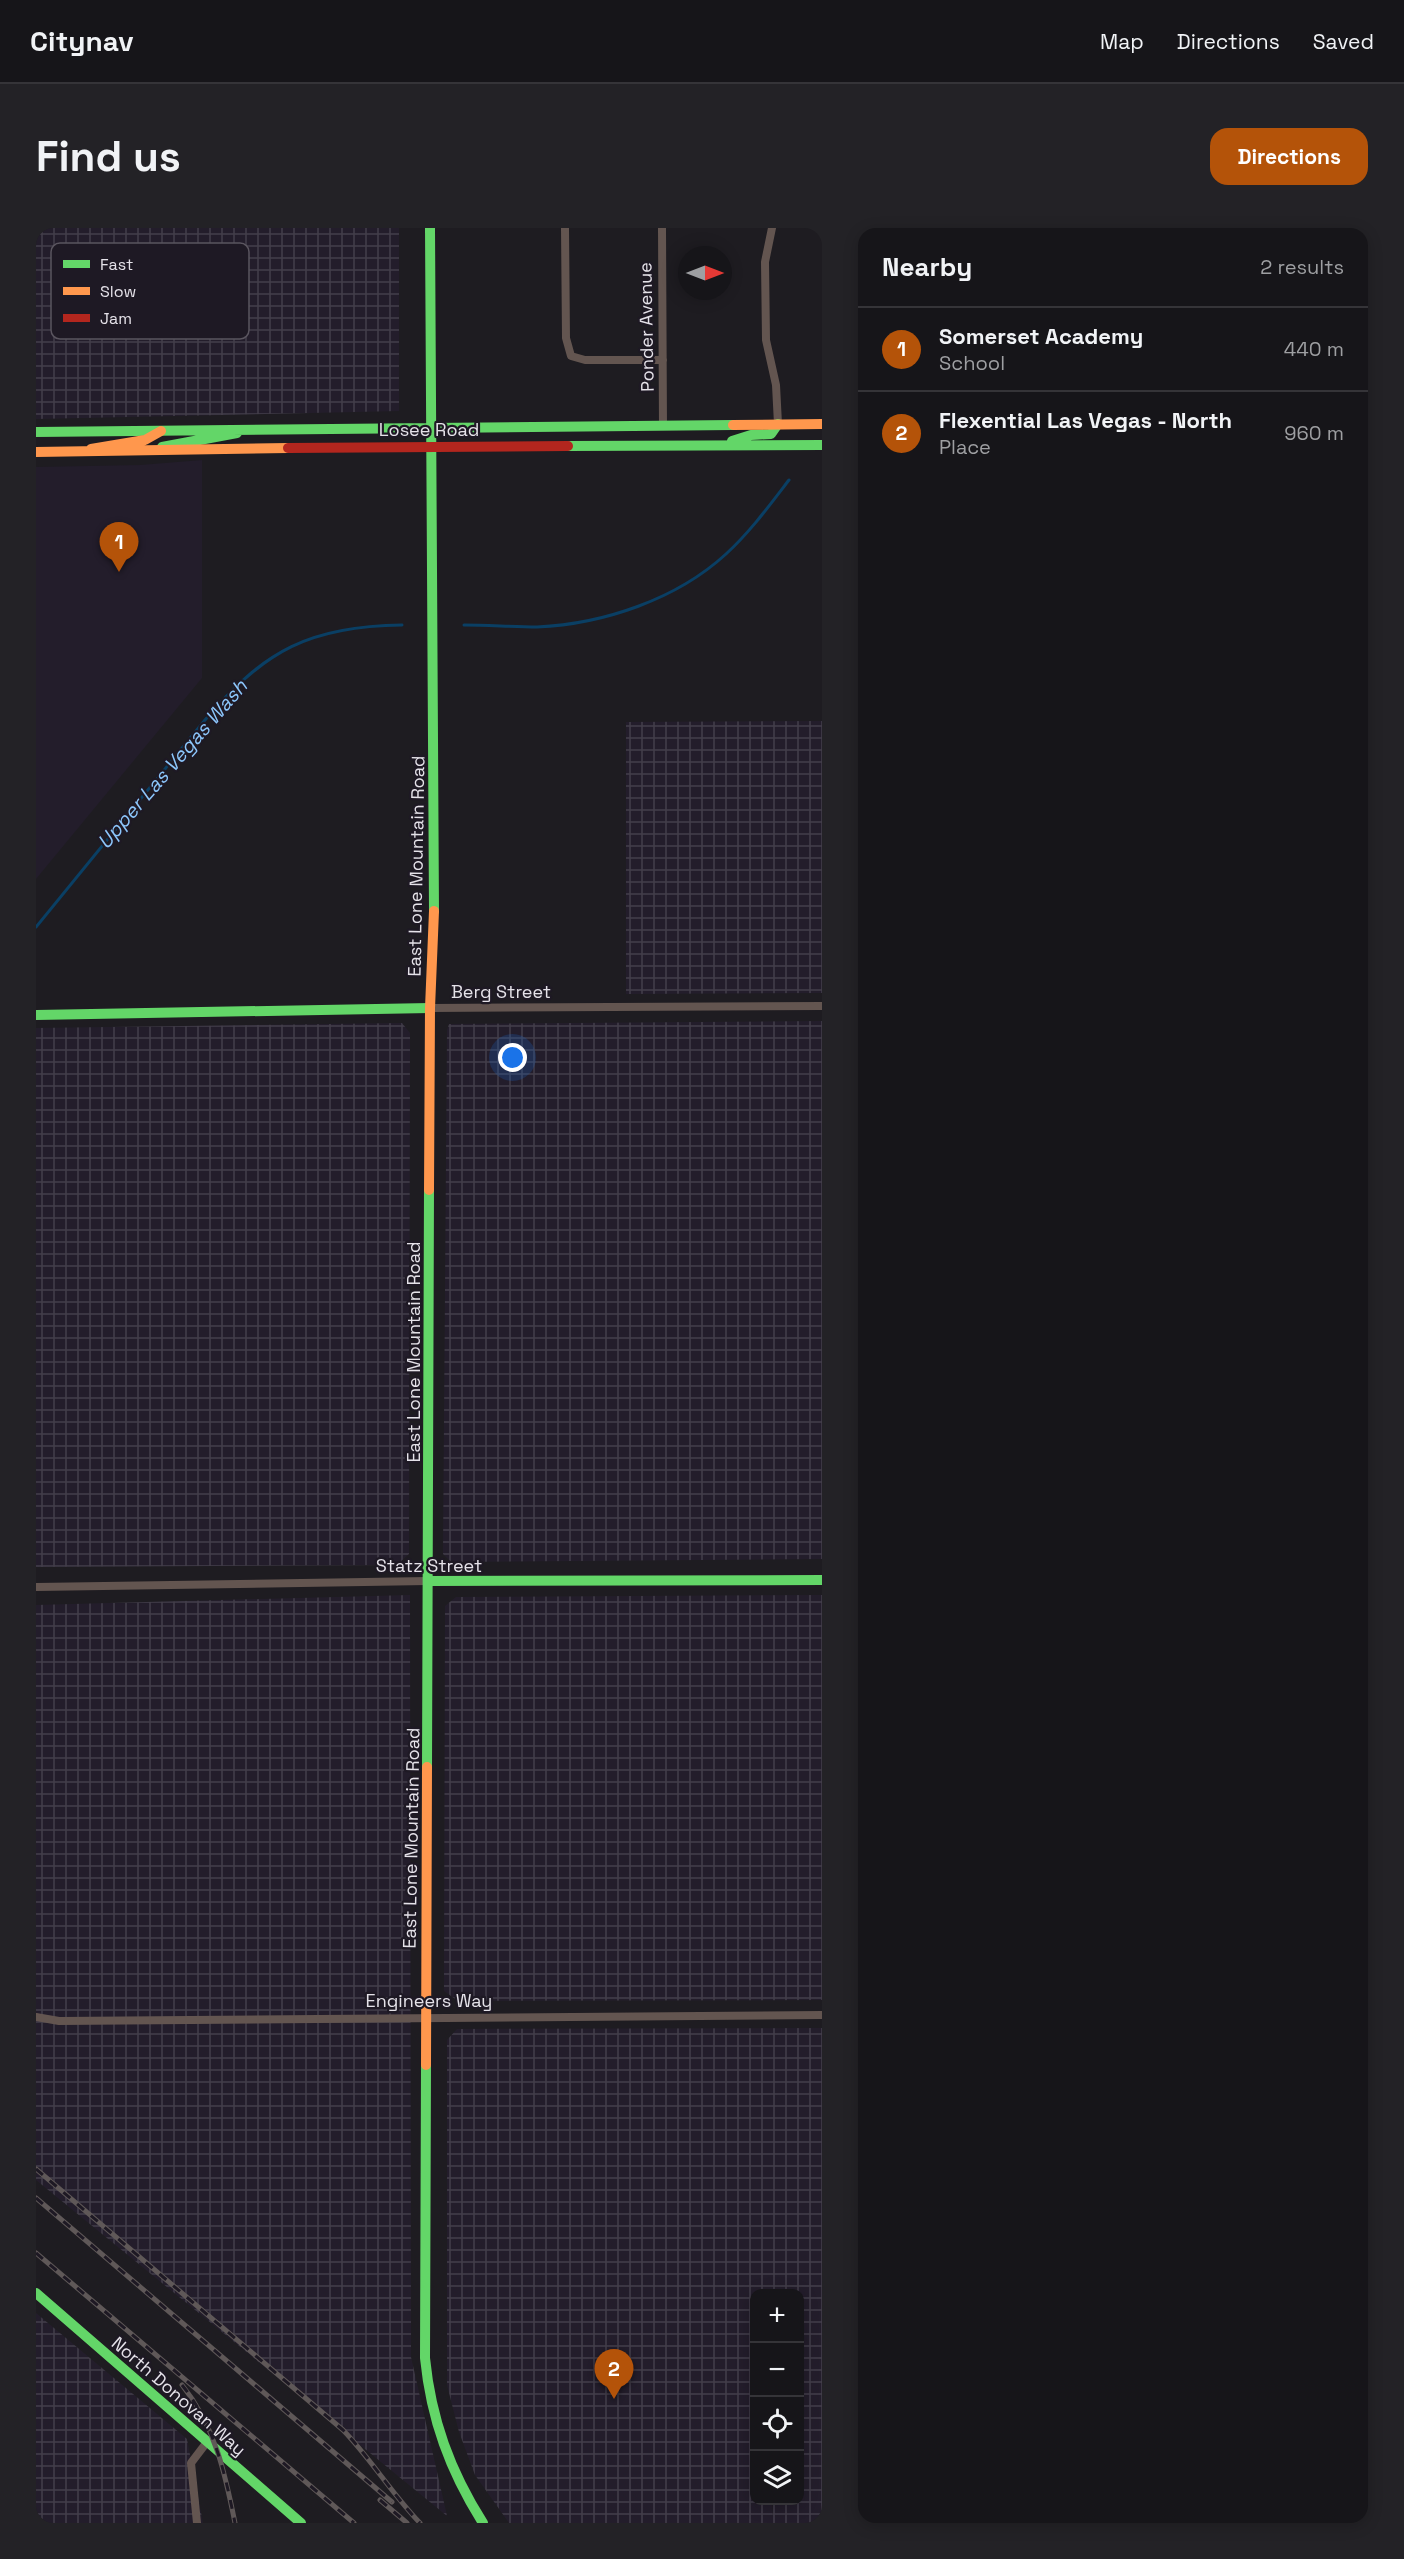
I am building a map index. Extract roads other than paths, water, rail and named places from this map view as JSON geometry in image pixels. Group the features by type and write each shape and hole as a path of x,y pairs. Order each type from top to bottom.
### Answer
{"street":[{"name":"East Lone Mountain Road","path":"430,228 434,924 430,1008 429,1781 425,2016 425,2358 434,2419 453,2472 483,2523"},
{"path":"565,228 566,338 571,356 585,360 663,360"},
{"name":"Ponder Avenue","path":"662,228 663,426"},
{"path":"720,445 751,435 771,434 777,424 776,385 766,340 765,262 772,228"},
{"name":"Losee Road","path":"36,432 822,424"},
{"path":"155,450 179,441 221,439 243,430"},
{"path":"85,452 106,443 148,441 161,431"},
{"name":"Losee Road","path":"36,452 431,446 822,445"},
{"name":"Berg Street","path":"36,1015 430,1008 822,1006"},
{"name":"Statz Street","path":"36,1587 428,1581 822,1580"},
{"name":"Engineers Way","path":"36,2017 59,2020 822,2015"},
{"name":"North Donovan Way","path":"36,2293 301,2523"},
{"path":"197,2523 191,2463 207,2442"}],"waterway":[{"name":"Upper Las Vegas Wash","path":"464,625 537,627 562,625 613,614 662,596 707,570 735,546 789,480"},
{"name":"Upper Las Vegas Wash","path":"36,927 205,720 248,676 269,659 315,637 341,630 402,625"}],"railway":[{"path":"36,2169 343,2430 420,2523"},
{"path":"36,2198 392,2502"},
{"path":"36,2253 354,2523"},
{"path":"182,2385 211,2433 223,2468 235,2523"},
{"path":"380,2500 407,2523"}],"place":[{"name":"Somerset Academy","path":"119,572"},
{"name":"Flexential Las Vegas - North","path":"614,2399"}]}
